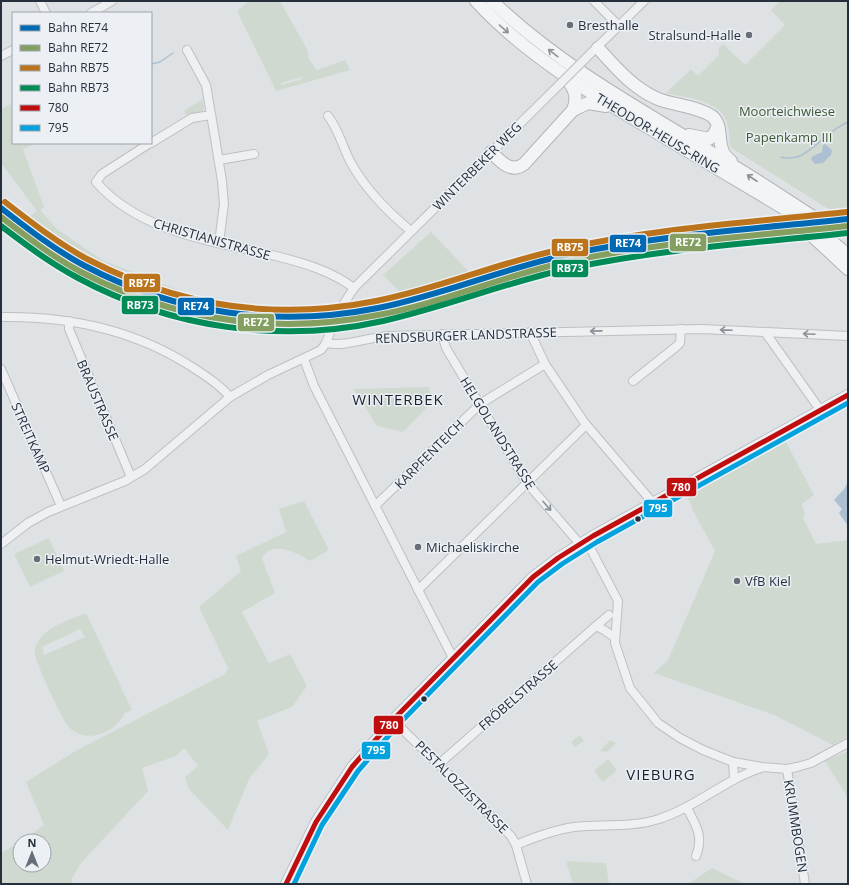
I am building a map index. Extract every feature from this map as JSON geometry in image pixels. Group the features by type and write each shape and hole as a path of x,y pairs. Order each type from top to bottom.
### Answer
{"highway":[{"name":"THEODOR-HEUSS-RING","path":"476,1 560,80 619,110 772,201 798,219 826,226 848,255"},
{"name":"THEODOR-HEUSS-RING","path":"492,1 530,35 591,80 785,199 826,226 848,245"},
{"path":"502,1 530,35"},
{"path":"601,45 626,78 641,89 658,99 708,114 714,119 718,126 722,150 735,167"},
{"path":"560,80 575,92 577,98 573,110"},
{"path":"491,152 505,165 511,167 521,167 573,110 584,104 592,103 619,110"},
{"path":"670,129 705,140 711,138 718,126"},
{"path":"826,226 848,269"}],"main road":[{"path":"286,884 316,822 344,776 393,720 533,577 583,542 848,395"}],"street":[{"path":"40,1 46,12"},
{"path":"93,12 112,1"},
{"path":"594,1 619,26"},
{"name":"WINTERBEKER WEG","path":"326,343 339,311 354,288 491,152 560,80 601,45 644,1"},
{"path":"1,56 12,50"},
{"path":"187,50 206,85 219,160 224,204 219,243"},
{"name":"CHRISTIANISTRASSE","path":"152,142 192,118 211,115"},
{"path":"328,116 334,124 350,161 371,191 411,231"},
{"name":"CHRISTIANISTRASSE","path":"149,144 102,174 98,177 96,182 110,196 146,220 159,226 219,243 307,264 336,276 354,288"},
{"path":"219,160 254,154"},
{"path":"1,317 44,318 69,321 113,330 163,350 202,374 230,397"},
{"name":"BRAUSTRASSE","path":"69,321 69,329 132,477"},
{"path":"633,381 678,346 680,343 681,329"},
{"name":"RENDSBURGER LANDSTRASSE","path":"326,343 339,345 374,336 681,329 848,336"},
{"path":"530,332 545,364 586,425 653,503"},
{"path":"765,332 821,411"},
{"name":"HELGOLANDSTRASSE","path":"442,334 446,348 528,483 583,542 618,601 614,638 616,650 630,688 656,721 680,738 703,750 733,762 762,768"},
{"path":"1,544 28,523 61,506 132,477 165,454 230,397 268,375 321,350 326,343"},
{"path":"304,359 314,386 453,658"},
{"name":"KARPFENTEICH","path":"375,506 480,404 545,364"},
{"name":"STREITKAMP","path":"1,370 61,506"},
{"path":"418,590 586,425"},
{"name":"FRÖBELSTRASSE","path":"439,764 609,615"},
{"path":"596,626 614,638"},
{"name":"PESTALOZZISTRASSE","path":"393,720 511,836 516,845 527,884"},
{"path":"516,845 548,832 575,827 630,825 657,820 688,808 734,778 762,768 787,769 811,763 848,743"},
{"path":"733,762 734,778"},
{"name":"KRUMMBOGEN","path":"787,769 805,884"},
{"path":"688,808 700,835 699,848 696,856"}],"green space":[{"path":"249,1 280,1 308,51 308,58 317,70 345,60 350,70 276,91 237,11","holes":["302,77 303,79 281,85 281,83"]},
{"name":"Moorteichwiese","path":"780,1 848,1 848,214 838,215 730,147 729,131 726,120 724,116 713,106 698,100 666,93 691,69 698,76 719,55 719,48 723,44 745,65 785,25 771,10"},
{"path":"203,99 203,111 187,116 184,111"},
{"path":"12,104 12,144 34,144 23,149 44,207 40,210 57,229 102,260 204,300 262,310 286,310 335,305 329,314 281,315 244,314 232,312 176,299 149,290 96,267 71,253 22,222 37,211 1,163 1,109"},
{"path":"431,232 474,277 403,295 383,275"},
{"path":"428,387 434,400 403,432 377,426 354,389"},
{"path":"786,442 814,495 802,504 805,516 803,518 816,544 848,540 848,736 833,745 774,715 654,673 668,660 715,551 687,497"},
{"path":"304,501 329,550 310,561 298,554 284,549 272,550 267,553 262,558 275,593 242,612 269,663 290,654 307,686 292,707 257,721 269,754 249,779 228,830 189,789 185,777 198,766 184,748 176,756 142,768 148,791 81,863 71,880 73,884 1,884 1,853 12,847 12,873 52,873 52,833 33,833 44,825 26,782 77,750 225,674 228,668 199,607 241,571 236,556 286,532 279,509"},
{"name":"Helmut-Wriedt-Halle","path":"49,538 64,571 30,587 14,554"},
{"path":"86,613 132,710 126,713 125,712 121,719 109,730 93,736 77,733 67,724 56,705 35,652 38,642 48,630","holes":["80,629 85,637 44,655 42,647"]},
{"path":"580,735 584,741 575,747 571,742"},
{"path":"610,740 616,743 607,752 600,751"},
{"path":"848,751 848,798 825,761"},
{"path":"608,759 617,770 603,782 594,771"},
{"path":"566,861 606,863 609,884 573,884"},
{"path":"712,868 745,884 688,884"}],"water":[{"path":"825,144 832,150 831,155 823,163 815,164 811,159 813,156 822,152 823,145"},
{"path":"848,480 848,526 839,513 842,509 834,500 845,488"}],"waterway":[{"path":"152,64 160,62 173,53"},
{"path":"781,157 792,158 802,155 835,129 848,122"}],"railway":[{"path":"1,213 41,244 84,270 130,291 178,307 227,317 277,321 328,320 378,312 426,299 522,269 585,254 644,245 848,222"}],"rail line":[{"name":"RB75","path":"5,202 56,240 89,260 123,276 158,289 193,299 229,306 301,310 338,307 399,296 539,254 598,242 704,226 847,212"},
{"name":"RE74","path":"1,208 52,246 85,266 155,296 191,306 228,312 265,316 303,317 340,314 402,303 519,267 601,248 671,237 848,219"},
{"name":"RE72","path":"1,217 60,260 81,272 117,289 153,302 189,312 226,319 264,323 301,324 340,321 402,310 449,297 519,274 601,255 671,244 848,226"},
{"name":"RB73","path":"1,226 48,260 78,278 114,295 150,309 188,320 227,327 266,331 305,331 344,328 383,321 567,269 636,256 707,247 848,233"}],"transit line":[{"name":"780","path":"286,884 316,822 352,767 393,720 533,577 558,558 593,536 848,395"},
{"name":"795","path":"294,884 322,825 358,771 398,725 538,582 562,564 597,542 848,403"}],"place":[{"name":"Bresthalle","path":"570,25"},
{"name":"Stralsund-Halle","path":"749,35"},
{"name":"Michaeliskirche","path":"418,547"},
{"name":"Helmut-Wriedt-Halle","path":"37,559"},
{"name":"VfB Kiel","path":"737,581"}],"district":[{"name":"WINTERBEK","path":"398,400"},
{"name":"VIEBURG","path":"661,775"}],"park label":[{"name":"Papenkamp III","path":"789,137"}]}
